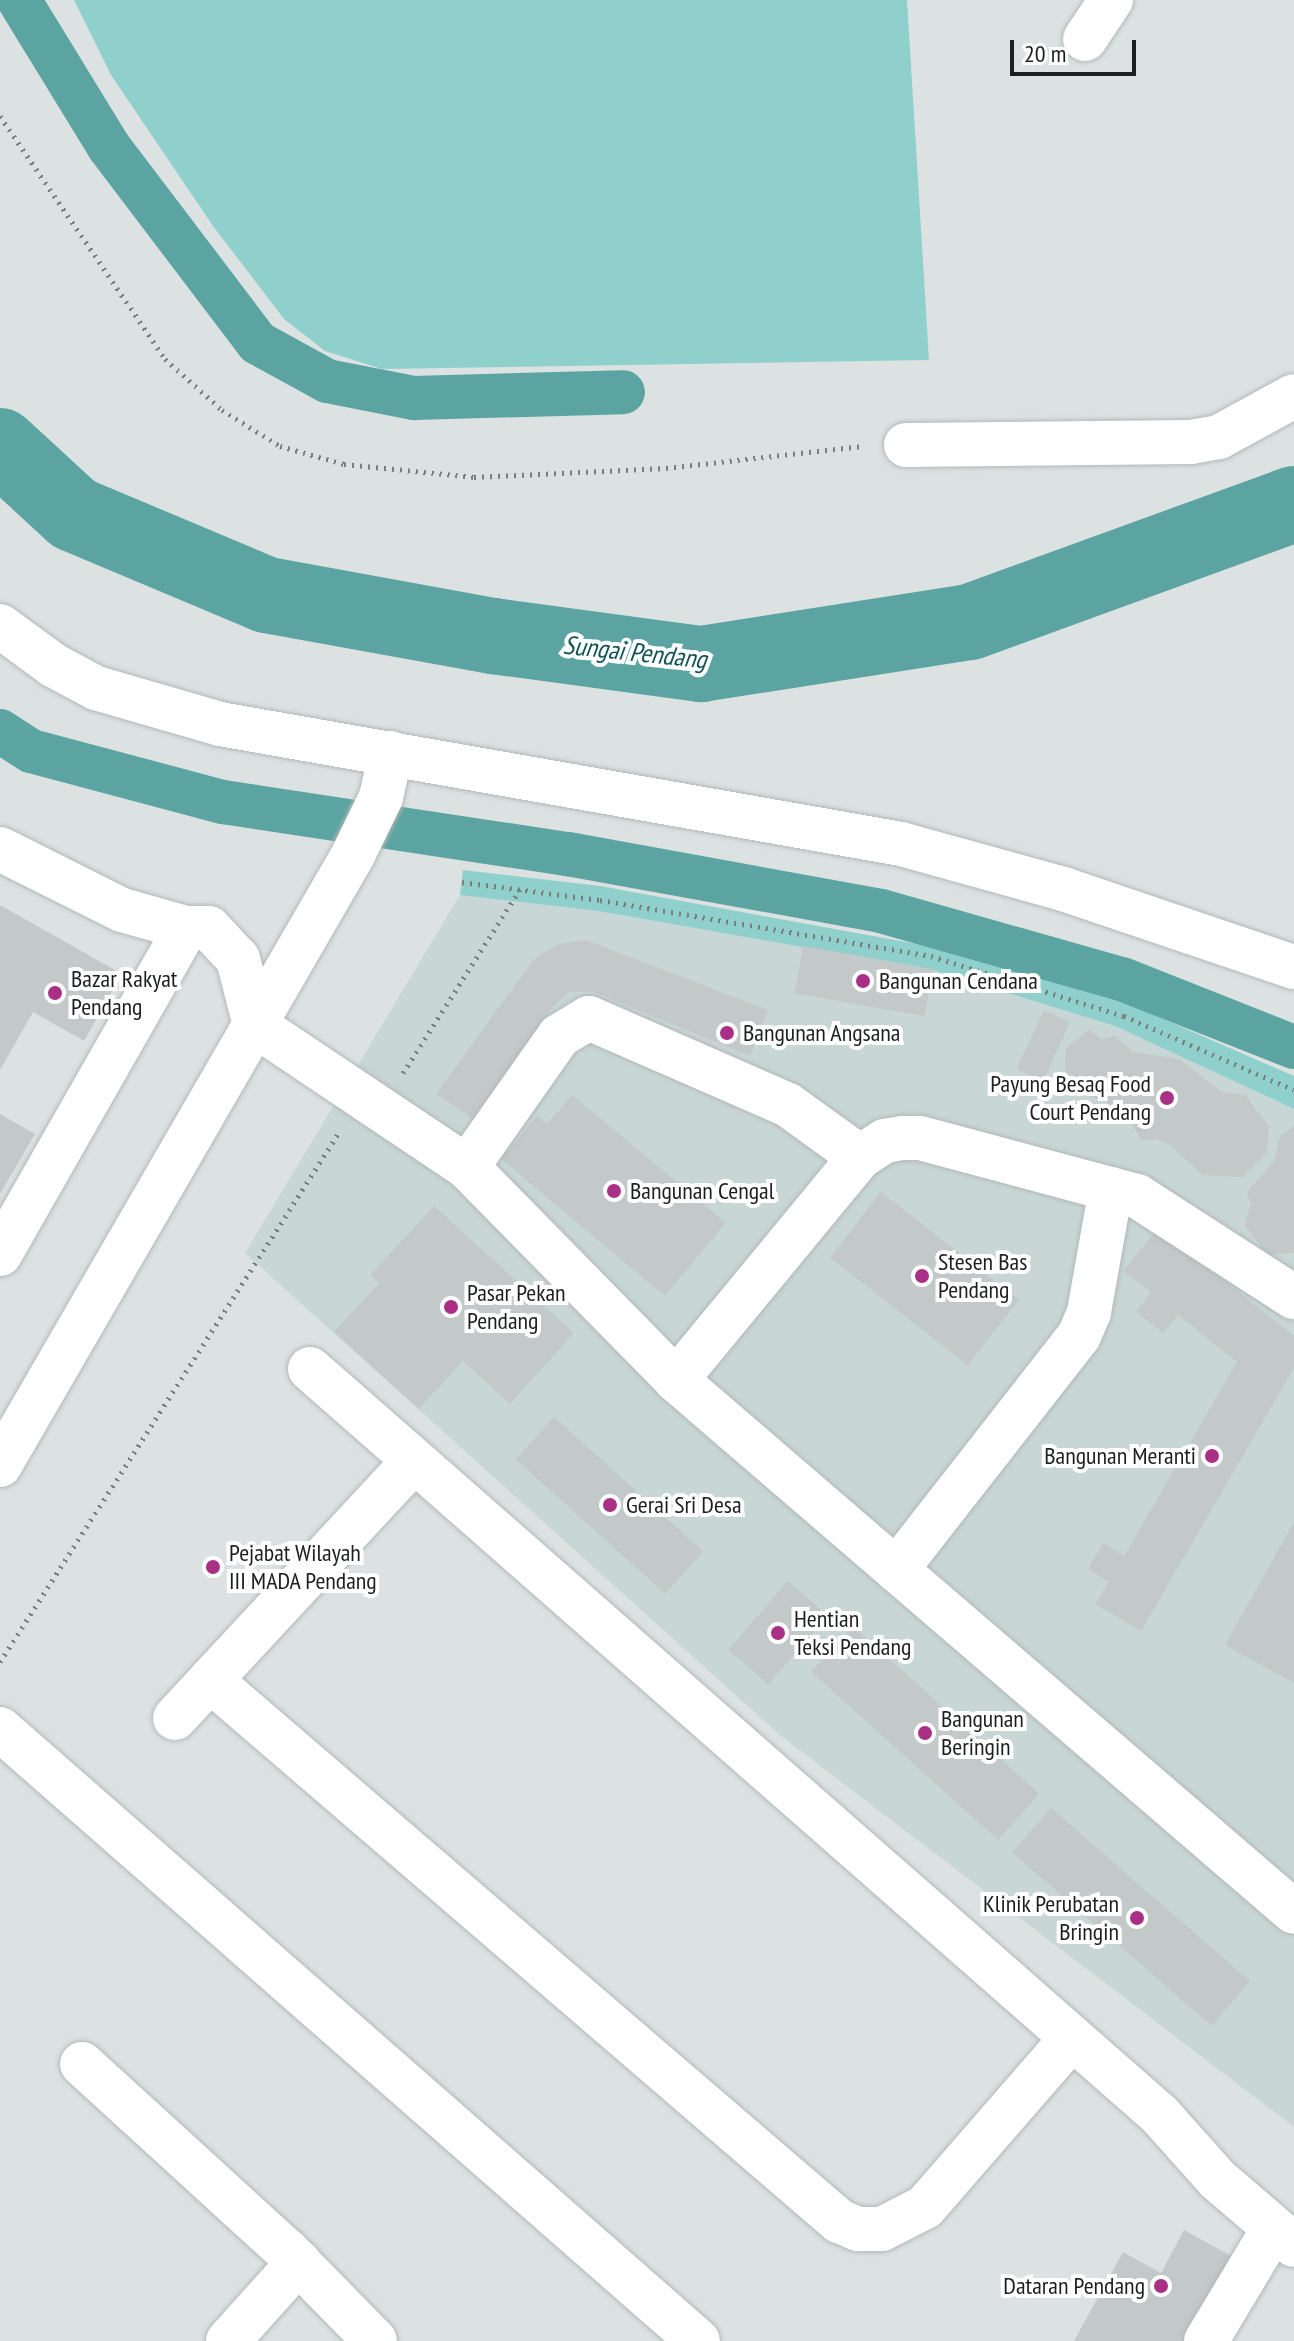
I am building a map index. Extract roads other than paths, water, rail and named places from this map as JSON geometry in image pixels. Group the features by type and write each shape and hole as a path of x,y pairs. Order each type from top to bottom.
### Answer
{"street":[{"path":"1085,39 1111,0"},
{"path":"906,445 1191,442 1219,437 1294,396"},
{"path":"0,626 53,665 96,688 220,724 901,844 1063,889 1294,967"},
{"path":"0,1465 15,1402 255,1025 353,855 381,797 391,753"},
{"path":"0,849 122,910 186,928 209,928 238,959 255,1025 467,1167 676,1380 1294,1912"},
{"path":"0,1252 186,928"},
{"path":"467,1167 559,1036 589,1018 788,1105 860,1157"},
{"path":"676,1380 860,1157 885,1141 920,1138 1111,1189 1162,1208 1294,1297"},
{"path":"896,1570 1079,1336 1089,1312 1111,1189"},
{"path":"310,1369 1160,2115 1283,2238 1206,2341"},
{"path":"175,1718 414,1461"},
{"path":"210,1680 839,2221 858,2229 882,2229 925,2207 1072,2038"},
{"path":"0,1729 698,2341"},
{"path":"82,2064 299,2262 375,2341"},
{"path":"228,2341 299,2262"}],"waterway":[{"path":"19,0 109,147 258,343 327,381 414,398 623,392"},
{"name":"Sungai Pendang","path":"0,446 74,514 267,595 493,636 701,664 970,622 1294,504"},
{"path":"0,731 31,751 223,802 568,854 881,911 1122,979 1294,1047"}],"place":[{"name":"Bangunan Cendana","path":"863,981"},
{"name":"Bazar Rakyat Pendang","path":"55,993"},
{"name":"Bangunan Angsana","path":"727,1033"},
{"name":"Payung Besaq Food Court Pendang","path":"1167,1098"},
{"name":"Bangunan Cengal","path":"614,1191"},
{"name":"Stesen Bas Pendang","path":"922,1276"},
{"name":"Pasar Pekan Pendang","path":"451,1307"},
{"name":"Bangunan Meranti","path":"1212,1456"},
{"name":"Gerai Sri Desa","path":"610,1505"},
{"name":"Pejabat Wilayah III MADA Pendang","path":"213,1567"},
{"name":"Hentian Teksi Pendang","path":"778,1633"},
{"name":"Bangunan Beringin","path":"925,1733"},
{"name":"Klinik Perubatan Bringin","path":"1137,1918"},
{"name":"Dataran Pendang","path":"1161,2286"}]}
